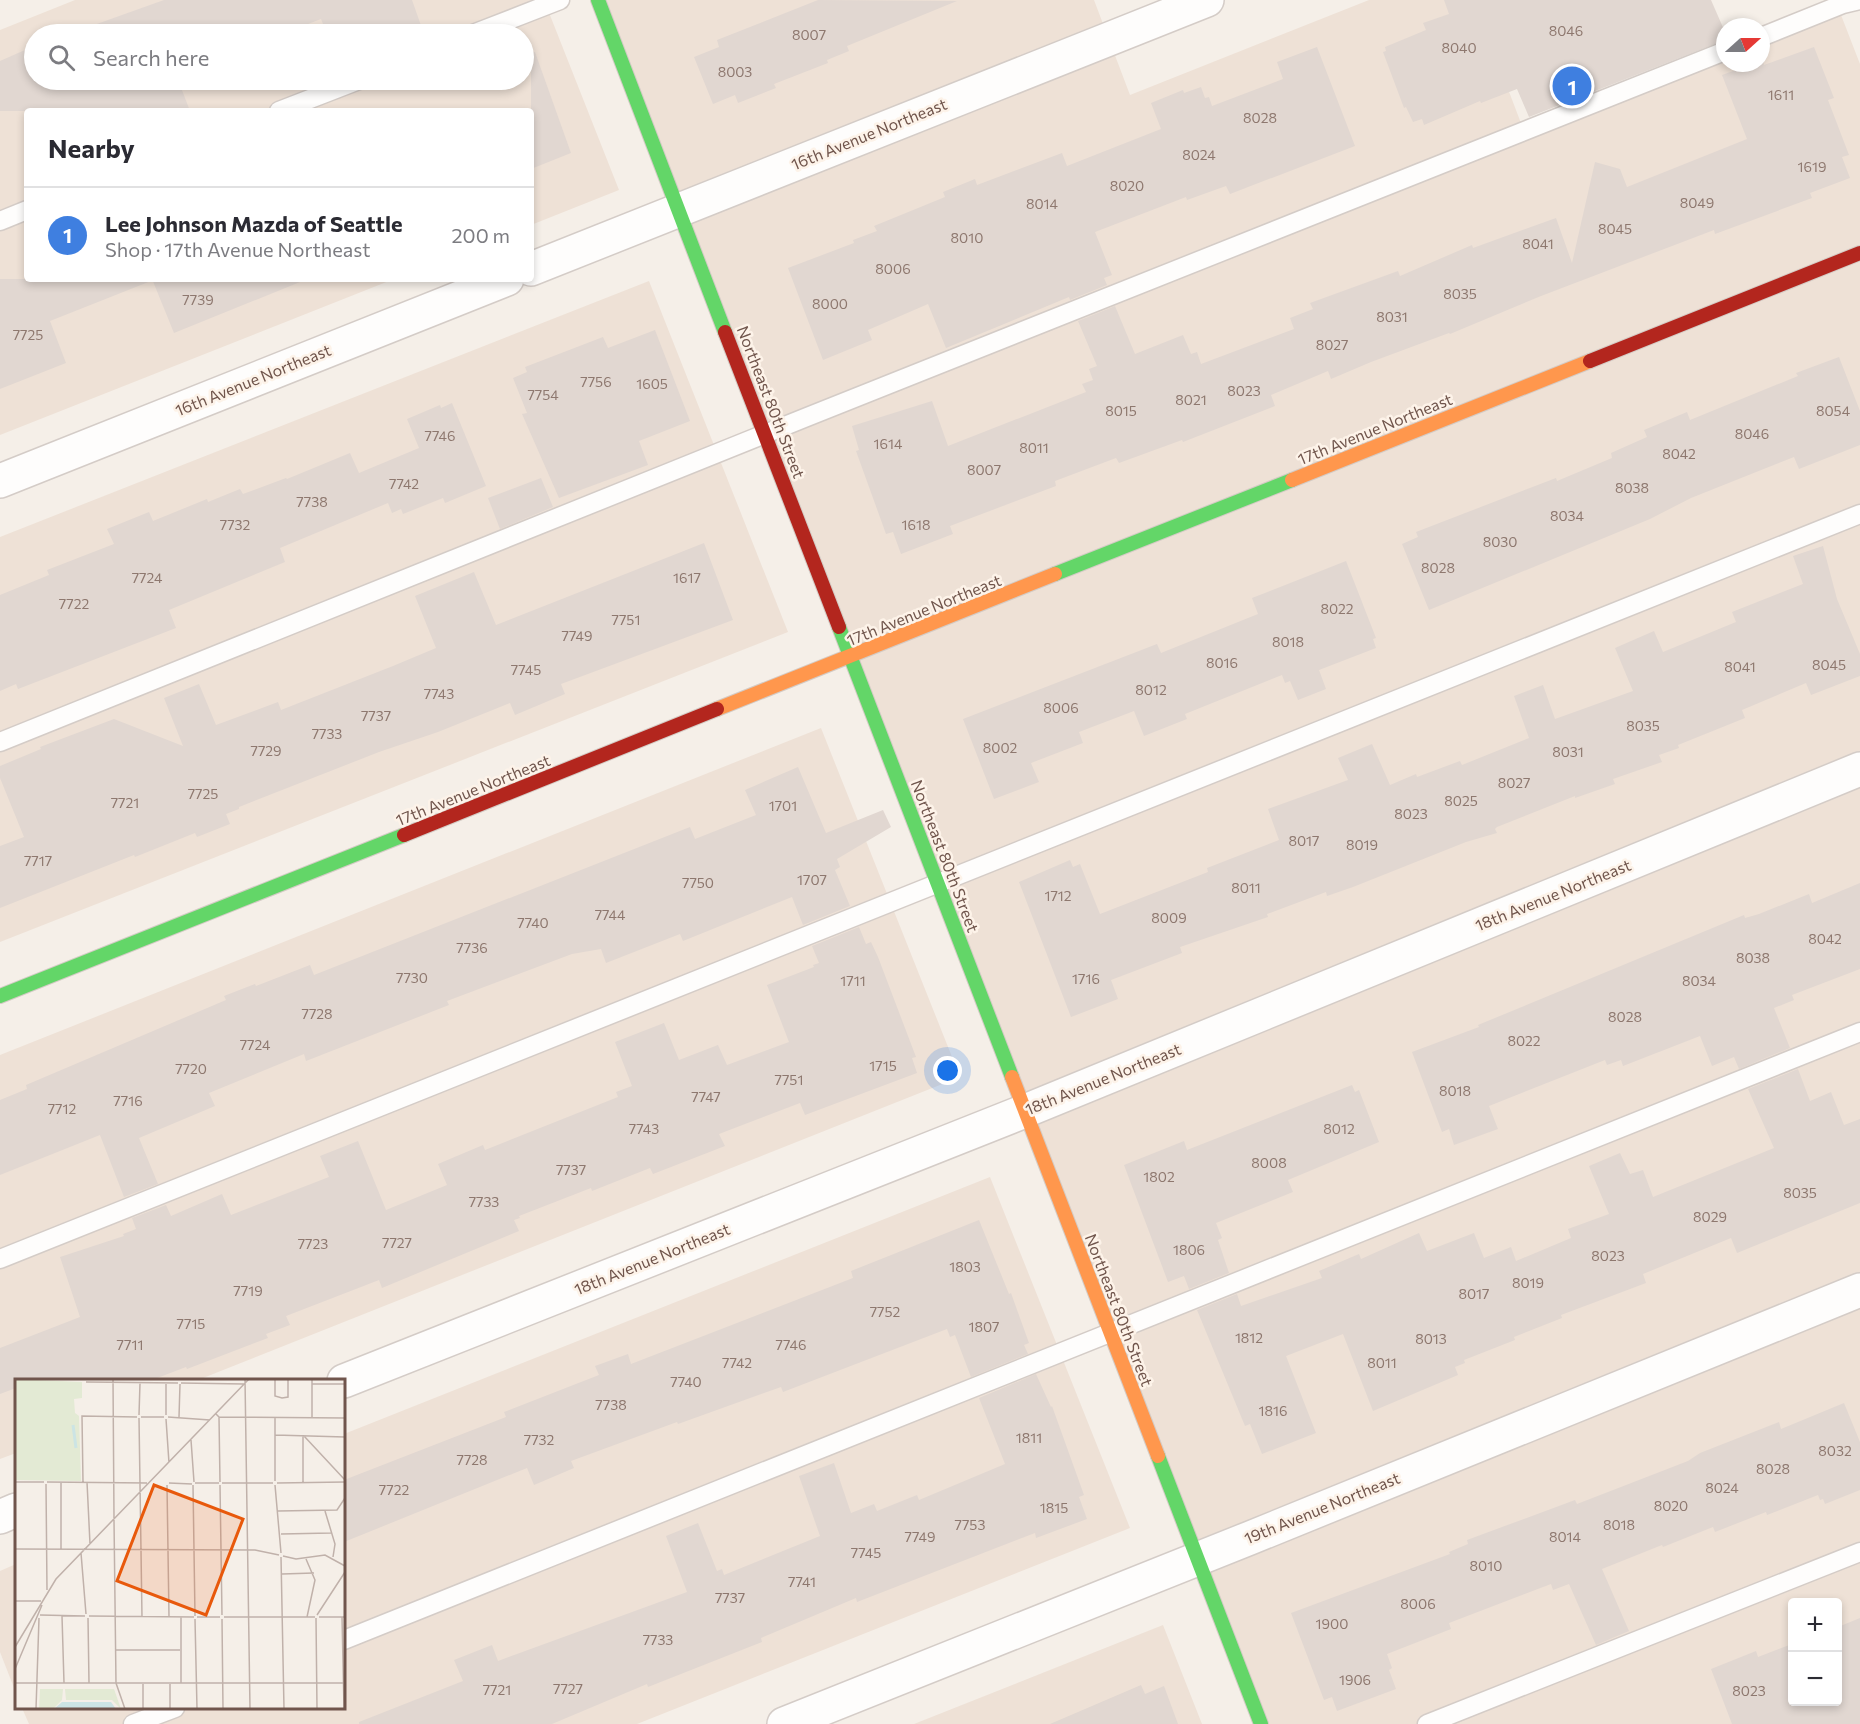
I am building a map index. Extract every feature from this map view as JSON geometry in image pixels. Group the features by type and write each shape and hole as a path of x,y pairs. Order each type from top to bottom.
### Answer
{"street":[{"name":"Northeast 80th Street","path":"598,0 1261,1724"},
{"name":"16th Avenue Northeast","path":"534,268 1207,0"},
{"name":"17th Avenue Northeast","path":"0,996 1860,253"},
{"name":"16th Avenue Northeast","path":"0,481 499,282"},
{"name":"18th Avenue Northeast","path":"345,1381 1025,1111 1860,769"},
{"name":"19th Avenue Northeast","path":"784,1724 1860,1290"},
{"path":"0,1517 15,1510"}],"lane":[{"path":"499,24 560,0"},
{"path":"1770,33 1843,4 1860,0"},
{"path":"0,742 1716,55"},
{"path":"287,108 333,90"},
{"path":"0,221 24,211"},
{"path":"0,1259 1860,514"},
{"path":"345,1640 1860,1032"},
{"path":"1427,1724 1860,1552"},
{"path":"133,1724 170,1709"}],"shaded area":[{"path":"75,0 544,0 619,190 534,224 534,108 24,108 24,282 386,282 0,435 0,30"},
{"path":"598,0 1094,0 1130,95 1369,0 1474,0 1524,131 1716,60 1716,72 1770,72 1770,41 1841,15 1860,64 1860,1724 1261,1724"},
{"path":"649,281 788,632 0,942 0,537"},
{"path":"821,728 960,1077 201,1379 15,1379 15,1453 0,1459 0,1055"},
{"path":"990,1177 1130,1528 637,1724 29,1724 22,1709 345,1709 345,1434"},
{"path":"15,1564 15,1690 0,1652 0,1571"},
{"path":"1163,1625 1202,1724 914,1724"}],"building":[{"path":"164,0 412,0 420,24 323,24 321,19 308,24 97,24"},
{"path":"818,0 957,1 847,46 849,51 827,60 828,63 774,84 776,88 738,103 735,95 713,104 694,57 719,47 717,40"},
{"path":"1444,0 1711,0 1719,18 1716,18 1716,44 1529,117 1517,89 1481,103 1480,101 1424,125 1422,119 1413,122 1406,107 1404,108 1383,52 1386,51 1385,47 1426,30 1423,23 1449,14"},
{"path":"1317,47 1355,146 1230,194 1226,186 1187,200 1186,197 1095,232 1112,275 1104,278 1107,285 1070,300 1069,297 946,348 928,304 868,330 872,340 823,360 788,268 854,243 853,240 877,231 874,226 945,197 943,192 975,179 977,185 1062,153 1067,166 1161,129 1151,103 1183,90 1184,93 1201,87 1205,98 1209,97 1212,106 1283,79 1277,62"},
{"path":"1814,47 1834,98 1828,100 1849,155 1842,157 1850,178 1810,193 1812,198 1715,234 1714,230 1331,379 1328,371 1271,395 1275,406 1183,442 1182,440 1119,463 1116,458 1055,481 1056,486 950,526 953,534 901,554 893,532 886,534 856,451 859,450 852,426 932,401 948,446 1086,392 1082,384 1093,380 1089,369 1097,366 1078,321 1115,306 1135,354 1183,335 1191,354 1197,352 1201,364 1294,329 1290,318 1313,309 1310,303 1398,271 1400,276 1472,245 1473,248 1556,218 1572,263 1595,162 1620,169 1627,187 1747,139 1722,75 1730,72 1770,72 1770,63"},
{"path":"24,50 24,90 182,90 189,108 24,108 24,111 0,111 0,61"},
{"path":"534,52 571,153 534,168 534,108 531,108 531,90 534,90"},
{"path":"0,279 24,279 24,282 148,282 50,321 66,363 0,389"},
{"path":"153,282 300,282 174,333"},
{"path":"655,330 690,421 639,441 648,465 559,498 522,414 527,413 513,378 527,372 525,367 603,337 608,348"},
{"path":"1839,357 1860,411 1860,445 1799,469 1794,457 1691,498 1650,519 1429,610 1402,544 1418,537 1416,532 1556,478 1557,481 1612,458 1611,453 1647,437 1644,430 1687,412 1690,420 1798,376 1796,373"},
{"path":"452,403 486,486 445,503 443,498 403,514 401,509 392,513 388,503 280,548 285,562 169,610 176,628 18,689 16,684 0,691 0,595 49,575 47,570 114,544 107,529 149,512 153,521 207,499 208,502 240,489 243,494 287,479 350,453 359,473 419,448 407,419 440,405 441,408"},
{"path":"541,478 553,507 500,529 488,498"},
{"path":"704,543 733,620 561,684 565,694 515,715 510,703 438,732 379,752 239,807 226,814 230,824 197,837 195,833 135,857 134,855 0,908 0,846 24,837 0,778 0,766 41,749 40,747 114,719 183,746 164,698 199,684 216,725 278,702 281,710 393,666 436,648 415,596 474,572 496,625"},
{"path":"1823,546 1837,599 1860,654 1860,676 1811,695 1806,683 1742,710 1745,718 1678,745 1679,748 1659,755 1662,762 1613,779 1615,784 1575,798 1575,796 1497,827 1495,829 1497,833 1466,842 1353,887 1327,896 1326,892 1267,914 1268,917 1180,947 1182,953 1111,980 1118,999 1071,1017 1019,882 1070,860 1073,867 1080,864 1100,914 1208,872 1207,868 1279,840 1268,809 1348,780 1338,758 1372,744 1390,785 1416,774 1417,777 1460,761 1462,765 1529,738 1514,696 1543,685 1555,719 1633,691 1615,648 1654,631 1663,652 1736,622 1732,612 1803,584 1793,556"},
{"path":"1346,561 1376,638 1373,639 1376,648 1319,670 1326,689 1298,700 1290,681 1285,683 1282,675 1185,714 1187,719 1144,736 1134,711 1079,732 1083,743 1031,763 1039,782 994,799 963,719 1157,644 1161,653 1258,614 1252,598"},
{"path":"798,767 826,833 883,810 891,827 837,859 840,867 835,870 850,906 803,925 792,897 683,941 680,934 606,963 601,949 572,954 447,1001 449,1005 306,1061 304,1054 209,1093 215,1106 139,1138 158,1184 124,1197 100,1135 0,1175 0,1100 27,1089 26,1085 226,1000 224,996 255,984 256,986 310,965 314,975 690,827 695,839 756,815 745,790"},
{"path":"1860,883 1860,969 1792,995 1794,1000 1774,1008 1790,1048 1739,1069 1734,1057 1712,1066 1700,1036 1623,1066 1621,1060 1607,1065 1605,1060 1489,1106 1498,1129 1454,1145 1449,1129 1442,1132 1412,1052 1479,1027 1478,1025 1744,915 1745,918 1759,914 1809,894 1812,903"},
{"path":"859,927 866,944 871,942 878,957 916,1057 912,1058 917,1073 805,1115 800,1103 719,1134 725,1146 653,1174 650,1168 592,1191 591,1188 519,1216 520,1218 514,1220 519,1231 382,1288 379,1280 286,1316 290,1325 266,1334 268,1338 187,1369 186,1367 155,1379 15,1379 15,1388 0,1394 0,1348 80,1317 60,1257 124,1236 123,1234 136,1229 132,1218 166,1205 171,1216 222,1194 231,1215 329,1177 320,1156 358,1141 386,1210 447,1185 438,1164 483,1145 485,1150 618,1097 616,1092 632,1086 615,1042 664,1023 679,1060 718,1045 727,1065 789,1042 767,985 819,963 812,946"},
{"path":"1798,1069 1810,1101 1831,1092 1844,1125 1860,1119 1860,1203 1737,1253 1731,1238 1643,1274 1646,1283 1561,1315 1562,1318 1514,1337 1515,1340 1464,1360 1465,1363 1455,1367 1458,1375 1373,1411 1343,1334 1286,1356 1316,1433 1262,1454 1250,1424 1245,1426 1197,1310 1237,1294 1241,1306 1322,1278 1319,1271 1359,1254 1361,1259 1419,1233 1427,1251 1474,1233 1484,1258 1511,1247 1516,1261 1571,1238 1568,1229 1609,1214 1589,1166 1620,1153 1630,1174 1643,1170 1653,1197 1774,1148 1748,1089"},
{"path":"1352,1085 1355,1092 1359,1090 1379,1142 1288,1180 1293,1192 1216,1223 1222,1238 1218,1240 1229,1273 1189,1289 1184,1276 1168,1282 1124,1165 1184,1141 1187,1150"},
{"path":"979,1220 1009,1294 1011,1293 1029,1343 1024,1345 1028,1354 971,1377 955,1335 950,1337 947,1329 783,1392 781,1387 571,1461 574,1468 534,1485 527,1468 345,1542 345,1480 506,1417 504,1412 599,1375 595,1366 628,1354 631,1364 853,1278 851,1271"},
{"path":"1036,1374 1052,1406 1084,1495 1079,1497 1087,1519 1036,1538 1035,1533 857,1602 856,1598 761,1638 762,1642 648,1687 647,1684 552,1724 359,1724 359,1722 463,1681 454,1660 492,1645 498,1661 687,1592 666,1536 698,1523 717,1571 722,1569 724,1575 820,1536 799,1476 834,1463 851,1513 874,1504 877,1511 917,1495 919,1500 1005,1464 979,1398"},
{"path":"1844,1403 1860,1442 1860,1490 1825,1504 1818,1495 1715,1532 1713,1527 1602,1569 1629,1631 1596,1645 1569,1584 1553,1590 1551,1584 1449,1623 1451,1629 1387,1654 1392,1668 1389,1670 1396,1689 1337,1711 1332,1697 1324,1700 1291,1613 1450,1554 1449,1552 1468,1544 1467,1540 1575,1500 1577,1504 1688,1461 1700,1453 1779,1422 1781,1429"},
{"path":"1860,1618 1860,1724 1732,1724 1711,1669 1756,1651 1758,1657 1788,1646 1788,1706 1842,1706 1842,1625"},
{"path":"1141,1685 1145,1694 1164,1686 1178,1724 1050,1724"}],"traffic: fast":[{"path":"598,0 725,332"},
{"path":"1055,574 1292,480"},
{"path":"839,627 1012,1077"},
{"path":"0,996 404,835"},
{"path":"1158,1456 1261,1724"}],"traffic: slow":[{"path":"1292,480 1590,361"},
{"path":"717,709 1055,574"},
{"path":"1012,1077 1158,1456"}],"traffic: jam":[{"path":"1590,361 1860,253"},
{"path":"725,332 839,627"},
{"path":"404,835 717,709"}],"place":[{"name":"Lee Johnson Mazda of Seattle","path":"1572,86"}]}
